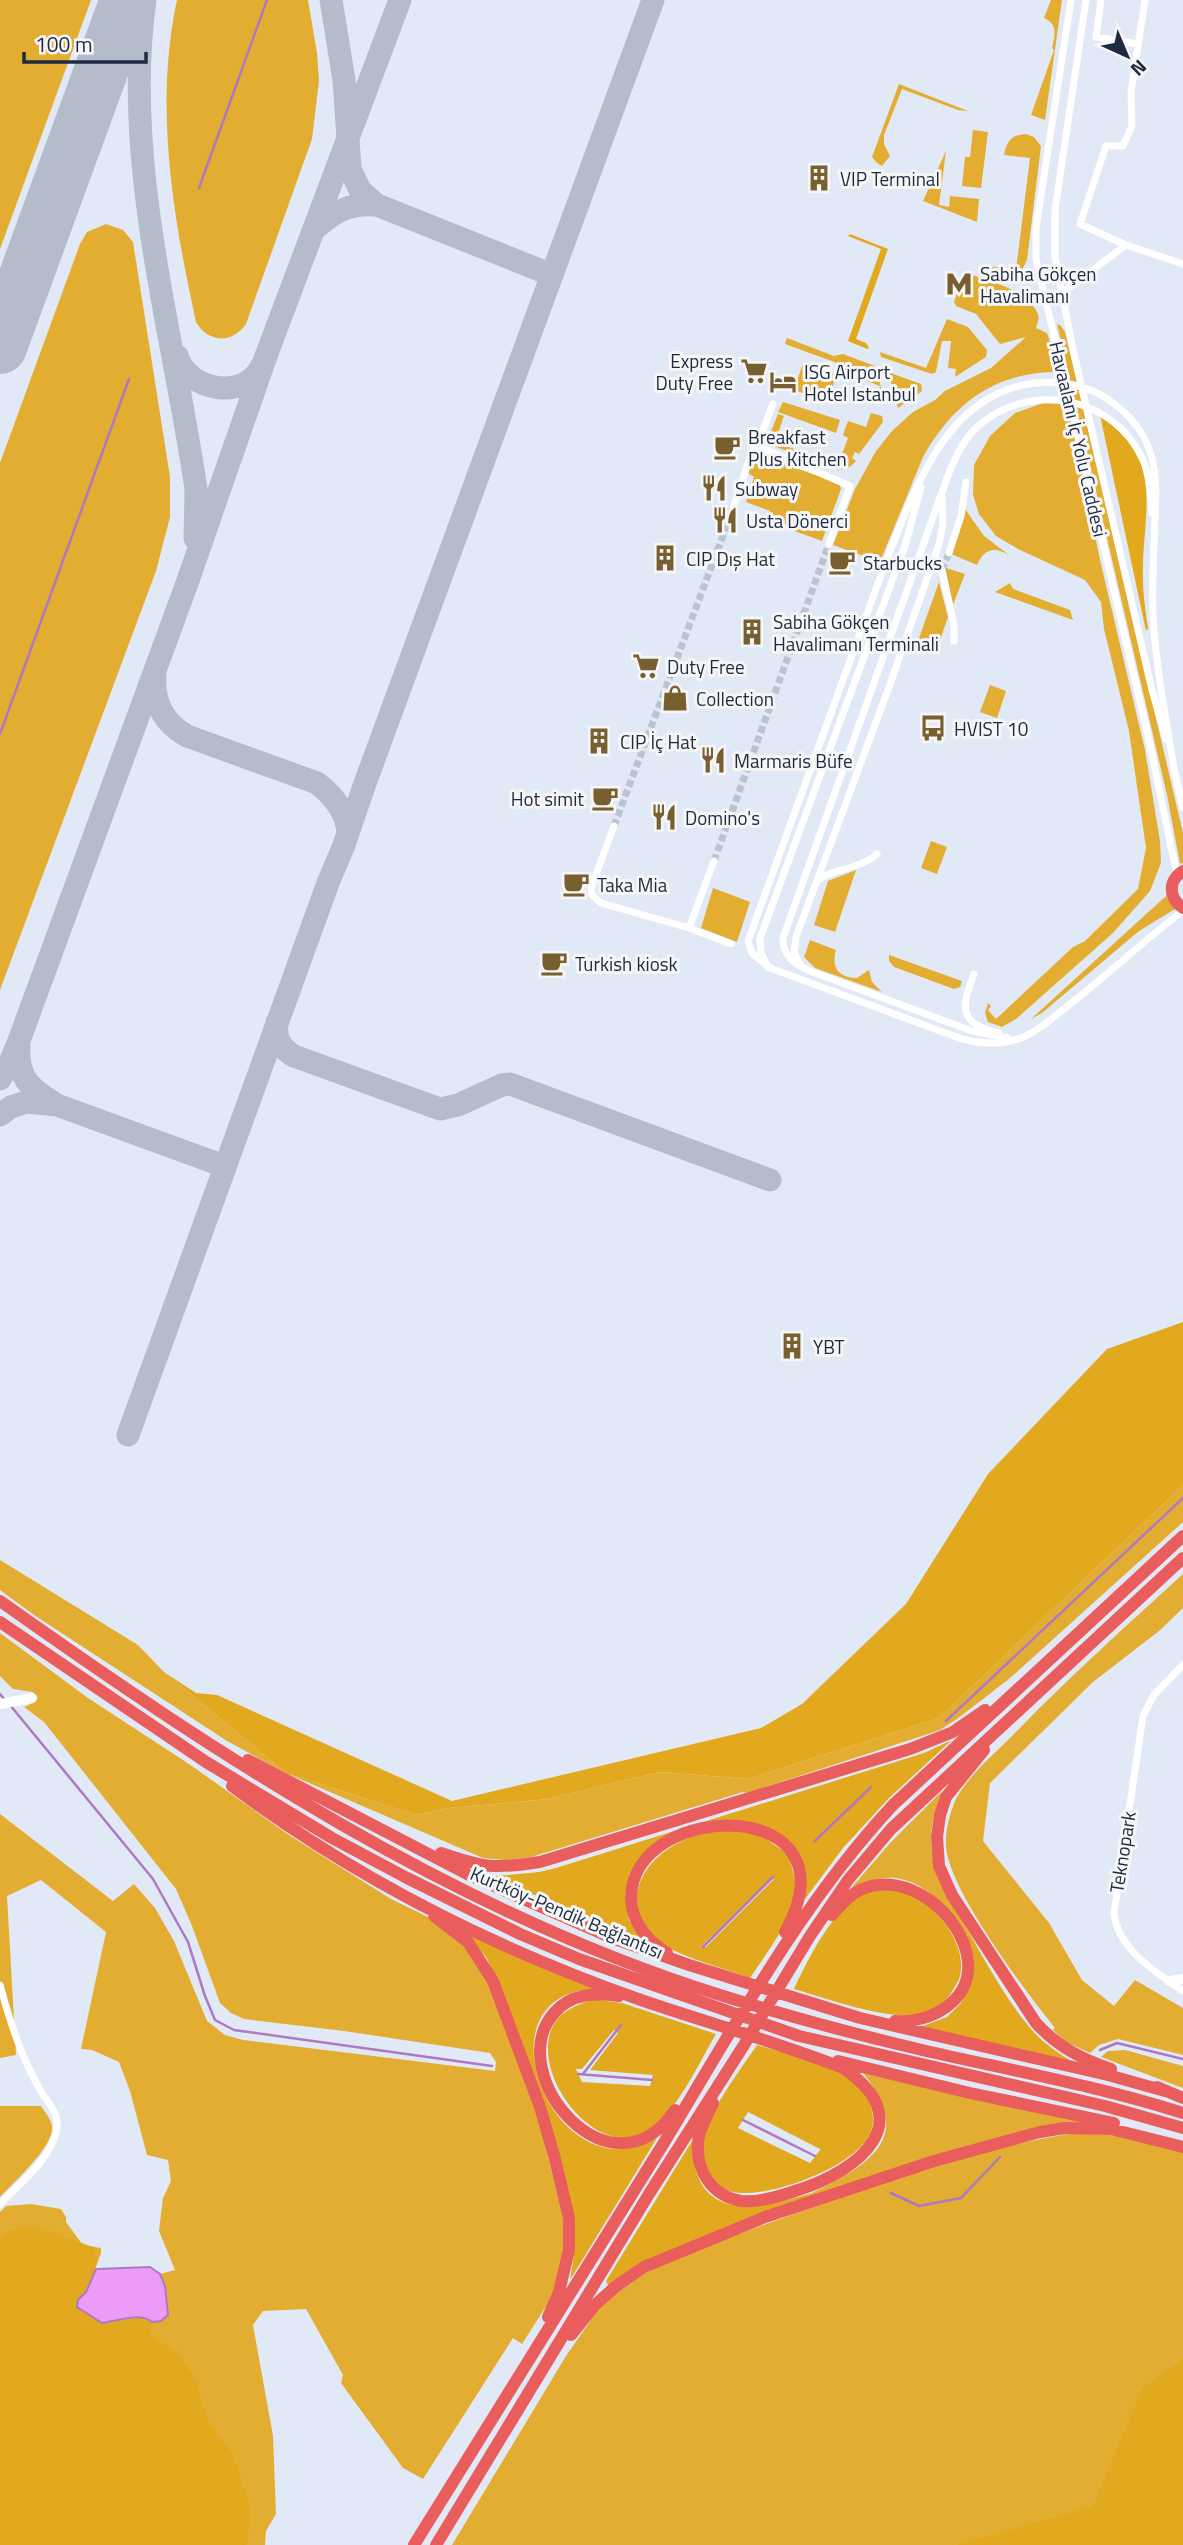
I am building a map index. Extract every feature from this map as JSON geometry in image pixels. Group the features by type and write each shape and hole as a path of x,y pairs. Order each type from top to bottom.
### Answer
{"highway":[{"path":"1180,873 1172,885 1172,894 1183,909"},
{"path":"414,2545 726,2040 828,1882 893,1805 1183,1536"},
{"path":"436,2545 810,1936 848,1880 891,1829 1183,1558"},
{"name":"Kurtköy-Pendik Bağlantısı","path":"0,1601 288,1794 404,1861 522,1918 718,1994 860,2035 1131,2096 1183,2113"},
{"name":"Kurtköy-Pendik Bağlantısı","path":"0,1622 206,1762 332,1838 520,1934 579,1959 799,2036 1105,2106 1183,2128"},
{"path":"397,1837 477,1866 503,1868 540,1862 910,1749 953,1731 1017,1688"},
{"path":"1029,1699 946,1797 937,1837 939,1866 953,1895 1035,2023 1049,2038 1066,2050 1183,2098"},
{"path":"166,1714 283,1779 467,1874 612,1938 860,2018 1108,2075 1165,2091"},
{"path":"206,1762 233,1787 337,1857 405,1896 554,1966 640,1999 843,2068 859,2079 874,2096 880,2115 878,2134 865,2153 842,2170 808,2187 782,2196 741,2201 719,2193 701,2172 698,2141 726,2073"},
{"path":"689,1965 660,1949 639,1927 633,1915 631,1901 632,1886 639,1869 658,1848 692,1831 712,1826 747,1827 774,1836 785,1845 793,1855 800,1879 801,1896 797,1910 780,1941 765,1978"},
{"path":"810,1936 845,1900 861,1890 882,1884 909,1889 922,1895 940,1909 954,1927 965,1948 968,1962 960,1995 932,2017 909,2022 860,2018"},
{"path":"405,1896 468,1942 482,1961 493,1981 540,2107 569,2218 569,2250 565,2270 541,2339"},
{"path":"640,1999 585,1994 558,2008 542,2030 539,2058 543,2074 557,2102 584,2132 608,2143 634,2143 645,2139 667,2121 713,2063"},
{"path":"807,2054 970,2093 1138,2128 1183,2146"},
{"path":"529,2391 582,2320 615,2287 645,2267 765,2217 934,2161 1040,2132 1065,2128 1111,2129 1183,2146"}],"street":[{"name":"Havaalanı İç Yolu Caddesi","path":"1071,0 1036,228 1036,259 1180,873"},
{"name":"Havaalanı İç Yolu Caddesi","path":"1086,0 1055,211 1055,257 1072,345 1149,678 1183,808"},
{"path":"1101,0 1096,37 1137,44"},
{"path":"1144,0 1131,92 1132,126 1123,146 1106,146 1080,223 1126,245 1183,264"},
{"path":"1062,293 1126,245"},
{"path":"1041,283 1050,278 1059,279"},
{"path":"1174,769 1155,644 1153,590 1157,487 1149,449 1140,431 1126,414 1111,401 1083,387 1045,382 1012,388 976,406 948,434 926,469 888,555 748,941 752,953 770,968 972,1042 999,1043 1034,1031 1109,974 1183,909"},
{"path":"1034,1031 1012,1038 983,1035 804,969 786,955 783,938 954,460 968,436 985,421 1011,407 1048,398 1082,405 1105,417 1133,444 1144,462 1150,486 1154,541"},
{"path":"733,509 757,436 764,428 773,404"},
{"path":"755,445 850,486 829,544"},
{"path":"770,968 761,953 760,938 905,546 926,469"},
{"path":"949,552 961,516 966,482"},
{"path":"804,969 797,960 794,945 939,544 943,524 942,493"},
{"path":"942,570 954,625 954,640"},
{"path":"614,826 591,888 594,898 601,903 689,928 731,944"},
{"path":"816,880 867,861 877,854"},
{"path":"689,928 714,861"},
{"path":"761,901 770,912"},
{"path":"974,974 963,1004 972,1021 1000,1034 1034,1031"},
{"name":"Teknopark","path":"1183,1665 1160,1688 1143,1716 1114,1913 1121,1939 1183,1991"},
{"name":"Teknopark","path":"1160,1688 1183,1671"},
{"path":"0,1704 32,1698"},
{"path":"1169,1981 1183,1979"},
{"path":"0,1984 16,2040 40,2090 57,2116 58,2123 55,2137 43,2158 0,2204"}],"shaded area":[{"path":"0,0 91,0 0,249"},
{"path":"177,0 308,0 317,53 319,81 312,139 246,324 227,338 207,334 196,322 174,202 169,161 167,81"},
{"path":"1051,0 1062,0 1045,120 1031,115 1054,50 1052,23 1044,18"},
{"path":"899,84 968,111 958,110 902,89 884,135 884,144 890,156 882,166 872,157"},
{"path":"973,130 988,132 981,188 962,186 965,157 970,157"},
{"path":"1026,134 1034,137 1041,146 1027,260 1021,272 1010,276 985,266 1016,270 1030,158 1004,155 1010,140"},
{"path":"946,151 939,205 949,207 950,196 979,199 977,222 923,201"},
{"path":"106,224 123,230 133,242 170,477 170,517 156,571 0,990 0,463 80,244 87,232"},
{"path":"850,234 888,249 856,339 866,343 869,348 867,349 848,341 881,249 848,236"},
{"path":"964,272 1018,293 1034,307 1039,317 1036,328 1047,333 1060,372 1037,373 996,384 963,406 948,421 923,457 880,562 833,545 855,489 876,451 892,431 913,412 945,391 991,368 1026,337 1000,344 976,314 956,306 954,302"},
{"path":"947,319 968,327 987,350 986,357 955,377 956,369 948,368 951,341 942,341 936,372 932,374 881,357 880,352 926,368"},
{"path":"1057,324 1065,332 1183,833 1183,863 1180,864 1167,795"},
{"path":"787,338 834,356 843,354 875,366 884,398 883,402 877,400 880,386 857,377 859,372 864,373 862,370 785,344"},
{"path":"803,363 837,375 830,393 820,389 817,398 794,390"},
{"path":"888,372 921,384 922,391 898,408"},
{"path":"783,402 840,420 836,433 778,412"},
{"path":"1043,403 1068,403 1100,560 1145,750 1161,863 1150,891 1113,933 1016,1019 1002,1027 988,1022 985,1013 988,1003 991,1006 988,1010 996,1019 1073,947 1085,941 1138,889 1146,848 1129,731 1104,629 1101,602 1085,580 996,536 979,514 973,495 974,465 990,436 1015,413"},
{"path":"871,413 882,416 883,422 859,454 855,452 852,458 856,461 845,469 836,469 760,441 761,437 768,439 778,414 784,416 775,442 838,465 848,438 843,435 848,421 866,427"},
{"path":"1100,415 1130,442 1142,467 1145,481 1143,576 1148,628 1146,631"},
{"path":"755,454 840,485 841,489 822,541 767,521 770,511 746,502 754,477 748,473"},
{"path":"965,509 984,536 1009,555 994,550 986,552 977,565 951,554"},
{"path":"946,568 965,574 953,605 945,573"},
{"path":"939,582 948,617 936,652 919,645 918,641"},
{"path":"1010,583 1013,589 1070,610 1073,620 995,592"},
{"path":"990,685 1006,691 997,718 980,712"},
{"path":"931,841 947,847 937,874 921,868"},
{"path":"856,870 835,932 814,925 828,881"},
{"path":"713,888 750,902 737,942 701,928"},
{"path":"1166,896 1175,909 1139,931 1042,1013 1031,1019"},
{"path":"810,940 836,950 834,962 841,974 857,978 869,970 872,982 882,992 815,968 804,957"},
{"path":"889,955 962,981 960,987 954,989 894,967 889,961"},
{"path":"1183,1322 1183,1485 939,1718 748,1779 660,1772 548,1799 449,1808 416,1815 286,1773 164,1672 196,1693 217,1695 452,1801 761,1728 802,1704 906,1604 988,1474 1107,1349"},
{"path":"1183,1485 1183,1522 1009,1679 957,1719 940,1730 747,1793 531,1857 506,1860 483,1858 286,1773 416,1815 449,1808 548,1799 660,1772 748,1779 939,1718"},
{"path":"0,1560 138,1645 164,1672 286,1773 227,1741 0,1590"},
{"path":"1183,1574 1183,1608 1159,1631 1093,1682 990,1783 983,1841 1049,1923 1082,1980 1114,2006 1135,1980 1183,2008 1183,2055 1118,2039 1099,2045 1090,2053 1066,2042 1053,2030 1055,2028 990,1940 950,1865 946,1846 947,1828 956,1799 982,1766 1075,1673"},
{"path":"0,1633 88,1698 189,1764 289,1835 391,1899 428,1917 460,1941 477,1961 490,1986 537,2113 563,2216 565,2245 562,2268 550,2300 522,2344 513,2338 423,2479 403,2468 341,2383 343,2375 306,2309 263,2311 253,2325 273,2436 276,2514 266,2531 265,2545 0,2545 0,2212 6,2206 31,2204 61,2209 66,2222 83,2245 101,2248 86,2292 102,2323 137,2318 162,2320 168,2315 165,2286 160,2274 175,2270 159,2231 163,2198 171,2181 168,2160 147,2155 130,2091 119,2062 92,2050 81,2049 106,1932 41,1880 7,1896 16,2055 0,2058 0,1814 113,1901 134,1884 155,1908 174,1941 207,2021 225,2035 243,2040 495,2071 496,2062 490,2053 244,2019 231,2013 220,2003 176,1889 44,1722 24,1707 35,1702 33,1692 13,1689 0,1676"},
{"path":"952,1740 889,1798 843,1848 805,1899 804,1868 798,1854 787,1840 767,1827 748,1823 651,1846 632,1870 625,1894 629,1920 645,1944 559,1904 486,1877 556,1868 924,1753"},
{"path":"942,1791 931,1832 932,1850 941,1882 970,1934 966,1937 937,1900 908,1881 885,1878 852,1887 892,1841"},
{"path":"731,1830 759,1834 789,1855 796,1884 795,1903 750,1978 686,1956 663,1944 643,1922 638,1907 638,1891 642,1877 663,1853 694,1836","holes":["772,1877 774,1879 706,1947 701,1947"]},
{"path":"896,1889 929,1906 951,1933 960,1955 961,1966 958,1982 947,1999 919,2014 890,2014 856,2008 794,1989 826,1931 848,1904 874,1890"},
{"path":"459,1927 598,1989 560,1998 539,2021 534,2053 541,2087 560,2118 586,2141 620,2149 657,2138 570,2280 575,2248 501,1988 486,1957"},
{"path":"970,1934 1024,2020 1044,2042 1071,2061 920,2027 947,2017 961,2003 969,1988 974,1959 966,1937"},
{"path":"593,1999 622,2003 716,2034 676,2103 644,2133 623,2138 603,2133 583,2120 567,2102 555,2080 548,2056 550,2035 560,2016","holes":["614,2030 618,2033 590,2070 653,2075 650,2086 582,2082 576,2069 582,2069"]},
{"path":"757,2045 810,2060 848,2076 865,2093 871,2105 873,2124 863,2144 849,2157 830,2168 786,2186 745,2193 730,2191 713,2178 703,2157 702,2143 716,2107","holes":["748,2112 820,2149 810,2163 738,2128"]},
{"path":"1125,2050 1183,2066 1183,2088 1101,2057 1108,2051"},
{"path":"863,2073 1087,2123 812,2197 812,2193 851,2172 879,2147 885,2132 885,2115 878,2096"},
{"path":"0,2106 41,2106 52,2126 47,2144 40,2154 0,2197"},
{"path":"1076,2133 1124,2136 1183,2152 1183,2545 452,2545 566,2356 595,2314 612,2296 655,2267 831,2201 959,2159"},
{"path":"692,2141 695,2168 703,2186 715,2198 731,2204 749,2206 812,2193 812,2197 609,2287 606,2281"},
{"path":"34,2226 93,2247 98,2261 86,2292 78,2300 102,2323 146,2317 152,2322 150,2335 180,2354 197,2383 208,2422 233,2454 251,2510 247,2545 0,2545 0,2238 10,2230"},
{"path":"150,2267 160,2274 165,2286 168,2315 161,2321 152,2322 135,2317 102,2323 77,2307 78,2300 86,2292 96,2269"},
{"path":"1183,2360 1183,2545 956,2545 1093,2506 1143,2387"}],"waterway":[{"path":"199,188 267,0"},
{"path":"0,734 129,379"},
{"path":"946,1721 1183,1498"},
{"path":"0,1694 5,1700"},
{"path":"10,1705 153,1879 188,1942 215,2020 234,2030 492,2066"},
{"path":"815,1841 871,1787"},
{"path":"703,1947 773,1877"},
{"path":"583,2074 621,2025"},
{"path":"1100,2050 1117,2043 1183,2059"},
{"path":"578,2074 652,2080"},
{"path":"743,2120 815,2156"},
{"path":"891,2193 919,2206 961,2198 1000,2157"}],"taxiway":[{"path":"145,0 140,60 140,122 145,183 153,245 196,489 195,538"},
{"path":"331,0 344,80 350,169 360,190 377,205 552,275"},
{"path":"0,1079 20,1038 186,586 266,356 400,0"},
{"path":"128,1435 653,0"},
{"path":"317,227 345,209 359,205 377,205"},
{"path":"177,356 183,368 193,377 217,388 231,388 243,384 254,377 262,365"},
{"path":"155,676 158,703 166,718 179,731 317,783 338,804 345,817 348,832"},
{"path":"277,1022 280,1042 285,1050 294,1056 440,1109 458,1105 510,1084 770,1180"},
{"path":"19,1044 20,1065 26,1080 37,1092 54,1103"},
{"path":"0,1115 11,1107 26,1102 57,1105 224,1166"}],"runway":[{"path":"0,347 127,0"}],"tunnel":[{"path":"614,826 733,509"},
{"path":"714,861 829,544"},
{"path":"942,570 949,553"}],"place":[{"name":"VIP Terminal","path":"819,178"},
{"name":"Sabiha Gökçen Havalimanı","path":"959,284"},
{"name":"Express Duty Free","path":"754,371"},
{"name":"ISG Airport Hotel Istanbul","path":"783,382"},
{"name":"Breakfast Plus Kitchen","path":"727,447"},
{"name":"Subway","path":"714,488"},
{"name":"Usta Dönerci","path":"725,520"},
{"name":"CIP Dış Hat","path":"665,558"},
{"name":"Starbucks","path":"842,562"},
{"name":"Sabiha Gökçen Havalimanı Terminali","path":"752,632"},
{"name":"Duty Free","path":"646,666"},
{"name":"Collection","path":"675,698"},
{"name":"HVIST 10","path":"933,728"},
{"name":"CIP İç Hat","path":"599,741"},
{"name":"Marmaris Büfe","path":"713,760"},
{"name":"Hot simit","path":"605,798"},
{"name":"Domino's","path":"664,817"},
{"name":"Taka Mia","path":"576,884"},
{"name":"Turkish kiosk","path":"554,963"},
{"name":"YBT","path":"792,1346"}]}
